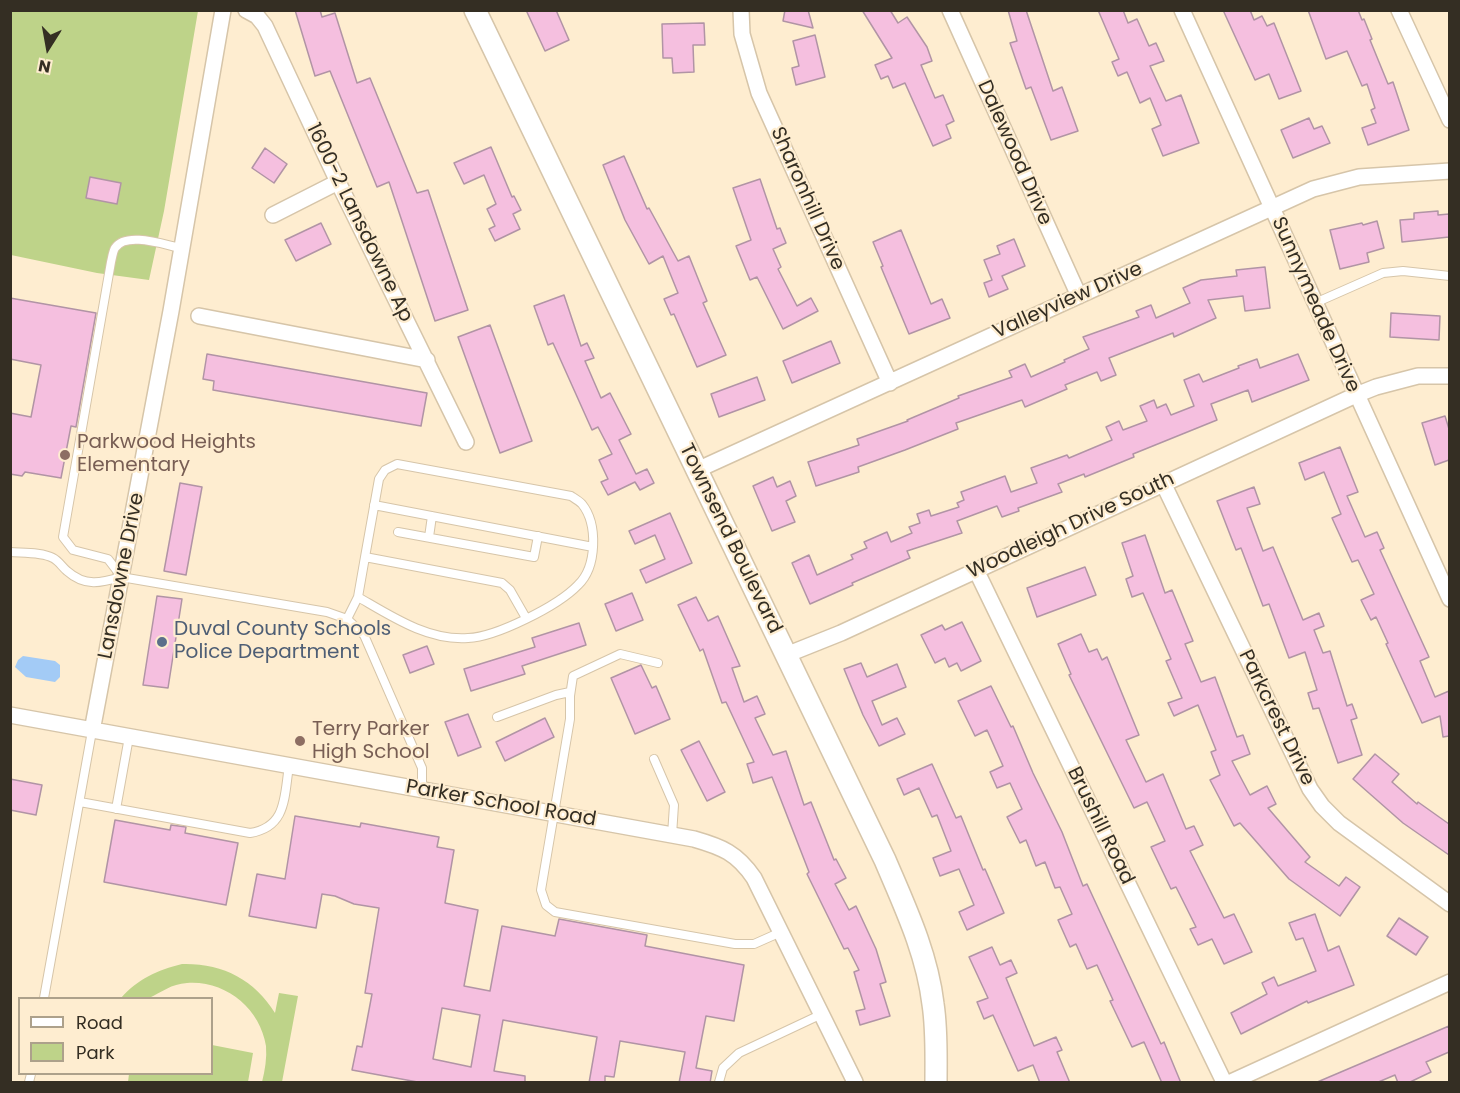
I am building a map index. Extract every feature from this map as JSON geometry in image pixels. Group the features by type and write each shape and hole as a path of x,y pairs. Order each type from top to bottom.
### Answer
{"street":[{"name":"Lansdowne Drive","path":"92,731 122,577 223,10"},
{"name":"1600-2 Lansdowne Ap","path":"246,10 257,16 265,26 338,182 466,442"},
{"name":"Townsend Boulevard","path":"475,10 885,860 913,925 924,960 933,1003 936,1083"},
{"name":"Sharonhill Drive","path":"741,10 742,34 759,93 890,383"},
{"name":"Dalewood Drive","path":"950,10 1079,296"},
{"name":"Sunnymeade Drive","path":"1182,10 1449,599"},
{"path":"1399,10 1449,120"},
{"name":"Valleyview Drive","path":"697,470 1313,189 1359,177 1449,171"},
{"path":"273,215 338,182"},
{"path":"199,316 427,360"},
{"name":"Woodleigh Drive South","path":"786,655 841,633 1356,395 1418,376 1449,376"},
{"name":"Parkcrest Drive","path":"1162,483 1310,789 1339,824 1449,903"},
{"name":"Brushill Road","path":"976,570 1224,1083"},
{"name":"Parker School Road","path":"10,715 714,844 743,862 754,878 855,1083"},
{"path":"1232,1083 1449,982"}],"lane":[{"path":"122,577 108,559 73,550 63,537 109,273 116,247 124,240 134,239 181,248"},
{"path":"1315,303 1383,273 1403,271 1449,276"},
{"path":"347,619 358,597 379,479 385,470 397,464 571,496 582,505 592,527 593,547 589,567 580,584 561,599 499,631 468,638 432,634 397,620 358,597"},
{"path":"374,505 593,547"},
{"path":"429,537 432,516"},
{"path":"398,532 534,557 538,536"},
{"path":"10,552 49,556 56,559 68,572 79,579 99,583 122,577 327,612 347,619 364,635 422,768 422,790"},
{"path":"365,556 502,583 510,590 526,618"},
{"path":"658,663 620,654 573,676 570,692 570,718 542,897 550,909 555,912 735,944 754,944 781,932"},
{"path":"498,717 570,692"},
{"name":"Lansdowne Drive","path":"44,997 92,731"},
{"path":"116,809 129,737"},
{"path":"654,759 674,805 672,835"},
{"path":"80,802 250,833 272,826 279,816 289,766"},
{"path":"718,1083 723,1068 739,1053 822,1014"}],"green space":[{"path":"10,11 198,11 164,211 149,280 97,273 11,255"},
{"path":"182,964 197,964 236,975 257,991 275,1013 279,993 298,996 282,1082 262,1082 266,1046 262,1032 248,1009 239,999 227,992 215,986 187,983 171,987 151,997 122,997 134,986 164,969"},
{"path":"213,1045 253,1053 248,1082 128,1082 129,1075 213,1075"}],"water":[{"path":"23,656 55,661 60,665 60,677 55,682 26,677 15,667"}],"building":[{"path":"295,10 320,10 322,17 335,13 357,83 370,78 417,193 428,190 468,310 435,321 389,182 377,187 330,71 315,76"},
{"path":"526,10 556,10 569,40 545,51"},
{"path":"785,10 808,10 813,28 783,21"},
{"path":"862,10 890,10 898,23 907,17 927,47 932,61 921,65 935,98 943,95 954,121 946,125 951,138 933,146 905,83 893,88 888,76 881,79 875,65 892,58"},
{"path":"1008,10 1026,10 1053,91 1062,87 1078,131 1051,140 1031,87 1026,89 1010,43 1017,41"},
{"path":"1098,10 1123,10 1128,23 1137,19 1149,46 1156,43 1164,61 1150,66 1166,101 1181,95 1199,143 1163,156 1152,129 1161,125 1150,98 1140,103 1127,72 1118,76 1112,62 1119,59"},
{"path":"1223,10 1250,10 1254,20 1262,16 1267,26 1274,23 1301,91 1279,99 1269,74 1255,80"},
{"path":"1308,10 1358,10 1362,20 1364,19 1388,84 1393,82 1409,130 1368,145 1362,128 1376,123 1371,110 1375,108 1367,84 1362,86 1347,51 1326,59"},
{"path":"704,23 705,45 693,45 694,72 673,73 672,58 663,58 662,24"},
{"path":"815,35 825,77 796,85 792,68 799,66 793,41"},
{"path":"1309,118 1314,129 1322,126 1330,143 1293,158 1281,130"},
{"path":"491,147 512,197 514,196 521,210 513,214 520,229 495,241 489,229 495,226 487,209 496,204 484,175 464,184 454,163"},
{"path":"265,148 287,164 274,183 252,168"},
{"path":"624,156 647,209 649,208 678,261 689,256 707,301 703,303 726,355 697,367 674,314 671,315 664,299 678,293 663,256 649,264 625,220 603,165"},
{"path":"90,177 121,183 117,204 86,198"},
{"path":"760,179 777,229 780,228 786,243 773,249 781,267 778,269 797,306 811,298 818,311 783,329 757,277 750,280 736,246 751,240 733,188"},
{"path":"1438,211 1438,215 1449,214 1449,237 1402,242 1400,220 1414,219 1414,213"},
{"path":"1377,221 1384,248 1367,253 1369,262 1340,269 1330,230"},
{"path":"321,223 331,244 296,261 285,240"},
{"path":"901,230 931,304 942,299 950,318 909,334 873,242"},
{"path":"1014,239 1025,266 1002,276 1008,289 989,297 984,283 992,280 984,260 1000,254 997,246"},
{"path":"1265,267 1270,308 1245,311 1243,296 1208,300 1216,318 1174,337 1173,333 1109,358 1116,375 1101,381 1097,372 1065,385 1067,389 1025,407 1022,400 956,423 958,429 858,467 859,472 816,486 808,462 859,445 857,439 908,421 959,398 958,396 1012,377 1009,371 1025,364 1031,377 1065,362 1064,360 1089,349 1083,337 1139,317 1136,311 1151,305 1156,318 1190,303 1183,288 1201,280 1237,276 1236,270"},
{"path":"564,295 581,346 587,343 594,358 585,361 601,398 610,393 631,434 619,440 636,474 647,469 654,483 640,490 635,482 608,495 601,482 608,479 599,460 612,454 598,427 592,430 553,343 548,345 534,306"},
{"path":"10,298 96,313 76,427 71,426 61,478 25,472 22,476 10,474 10,413 31,417 41,365 10,359"},
{"path":"1391,313 1440,316 1439,340 1390,337"},
{"path":"490,325 532,441 500,453 458,337"},
{"path":"831,341 840,363 792,383 783,361"},
{"path":"207,354 427,393 421,426 213,390 214,381 203,379"},
{"path":"1298,354 1309,380 1252,402 1248,390 1211,404 1217,420 1133,454 1134,457 1085,477 1084,474 1058,484 1062,492 1018,508 1019,511 1002,517 997,506 957,521 962,533 907,551 910,558 810,604 792,563 809,555 817,575 853,559 851,555 867,548 864,542 887,532 891,542 912,533 909,527 920,523 917,514 929,510 931,516 959,507 957,503 964,500 961,492 1005,476 1011,492 1037,483 1031,468 1067,455 1069,458 1112,440 1106,427 1119,421 1123,430 1147,421 1140,406 1154,400 1157,408 1166,404 1171,415 1194,406 1184,380 1199,374 1203,382 1257,359 1260,368"},
{"path":"757,377 765,400 719,417 711,394"},
{"path":"1445,416 1449,429 1449,460 1435,465 1422,423"},
{"path":"1340,447 1358,492 1347,496 1365,537 1377,532 1384,548 1380,550 1429,657 1420,661 1435,697 1449,691 1449,736 1443,737 1440,716 1422,723 1376,617 1371,620 1361,600 1374,594 1358,560 1352,562 1332,518 1341,514 1324,472 1305,480 1299,463"},
{"path":"773,477 777,487 790,481 796,496 786,501 795,522 772,531 753,486"},
{"path":"180,483 202,487 186,575 164,571"},
{"path":"1254,487 1260,504 1247,508 1263,551 1273,547 1303,620 1319,613 1324,626 1314,630 1323,653 1330,651 1347,706 1352,704 1357,718 1351,720 1362,755 1338,763 1319,708 1313,709 1308,693 1317,690 1305,652 1289,658 1269,604 1263,606 1241,548 1236,550 1217,501"},
{"path":"670,513 692,563 646,583 640,570 665,559 655,535 635,544 629,531"},
{"path":"1145,535 1165,593 1172,590 1193,641 1185,644 1201,682 1215,677 1237,737 1243,735 1250,754 1232,761 1250,795 1267,786 1276,804 1268,808 1310,857 1305,862 1339,886 1346,877 1360,887 1340,916 1289,879 1240,823 1234,826 1210,780 1220,775 1211,752 1216,750 1198,705 1174,716 1168,703 1182,698 1166,661 1171,659 1143,593 1132,597 1126,579 1133,576 1122,543"},
{"path":"1085,567 1096,595 1037,617 1027,588"},
{"path":"632,593 643,620 616,631 605,604"},
{"name":"Duval County Schools Police Department","path":"157,596 182,599 168,688 143,685"},
{"path":"696,597 708,621 718,616 740,666 732,668 744,702 757,696 765,714 755,718 773,755 786,751 804,805 811,802 834,860 836,859 846,878 835,884 849,910 856,906 876,949 886,982 880,984 890,1016 860,1025 856,1011 865,1009 854,972 859,970 848,948 844,949 807,874 809,872 772,777 753,783 747,764 754,762 726,702 722,703 703,649 700,651 678,605"},
{"path":"962,622 981,661 961,671 957,663 949,667 945,658 935,663 921,635 942,625 945,630"},
{"path":"579,623 586,645 522,666 525,674 471,691 464,669 535,647 532,638"},
{"path":"1081,634 1089,652 1097,649 1102,660 1107,657 1139,735 1126,740 1146,782 1163,774 1186,829 1194,826 1203,845 1190,851 1224,918 1234,914 1252,952 1224,964 1212,939 1198,945 1190,929 1196,927 1176,887 1171,889 1151,847 1165,841 1147,802 1134,808 1069,675 1071,674 1058,644"},
{"path":"427,646 434,664 410,673 403,655"},
{"path":"861,663 867,677 897,664 906,687 872,701 882,725 897,718 905,734 879,746 844,669"},
{"path":"641,665 652,688 656,686 670,719 635,734 611,678"},
{"path":"991,686 1011,727 1013,726 1062,832 1083,886 1087,884 1161,1044 1164,1042 1181,1083 1162,1083 1144,1042 1132,1047 1110,1001 1113,1000 1097,965 1087,969 1076,944 1070,947 1058,920 1072,914 1060,887 1055,888 1045,862 1036,866 1026,840 1020,843 1007,817 1022,809 1010,783 997,788 990,772 1003,766 987,730 975,736 958,701"},
{"path":"468,714 481,747 458,756 445,722"},
{"path":"545,718 554,737 505,761 496,742"},
{"path":"699,741 725,792 707,801 681,750"},
{"path":"1375,754 1399,774 1392,782 1417,804 1418,802 1449,824 1449,855 1403,823 1353,779"},
{"path":"932,764 956,818 961,816 1004,913 967,930 959,912 974,905 959,869 940,876 933,858 951,851 937,815 932,817 919,788 904,795 897,779"},
{"path":"10,779 42,785 36,815 10,810"},
{"path":"295,816 360,827 361,823 439,837 437,847 454,850 445,903 478,910 464,986 490,991 502,926 555,936 559,919 647,935 645,946 744,965 734,1021 706,1016 696,1068 712,1071 710,1083 679,1083 685,1052 620,1041 614,1077 605,1076 605,1083 589,1083 597,1037 503,1020 494,1071 525,1076 525,1083 423,1083 352,1070 357,1046 362,1047 372,994 365,993 379,908 354,904 335,896 322,894 316,928 249,916 257,874 285,879","holes":["442,1008 480,1015 471,1067 433,1059"]},
{"path":"115,820 170,830 171,825 186,827 185,833 238,843 226,905 104,882"},
{"path":"1315,914 1328,951 1339,946 1354,985 1308,1003 1307,1001 1241,1034 1231,1013 1267,994 1262,983 1274,977 1278,986 1316,971 1303,938 1296,940 1289,923"},
{"path":"1399,918 1428,937 1416,955 1387,936"},
{"path":"992,947 1000,965 1011,960 1017,973 1006,978 1034,1046 1056,1037 1062,1050 1057,1052 1070,1083 1040,1083 1033,1065 1018,1071 993,1015 984,1019 977,1002 988,998 969,957"},
{"path":"1449,1026 1449,1052 1426,1062 1431,1072 1408,1083 1398,1083 1395,1075 1376,1083 1315,1083"}],"place":[{"name":"Parkwood Heights Elementary","path":"65,455"},
{"name":"Duval County Schools Police Department","path":"162,642"},
{"name":"Terry Parker High School","path":"300,741"}]}
